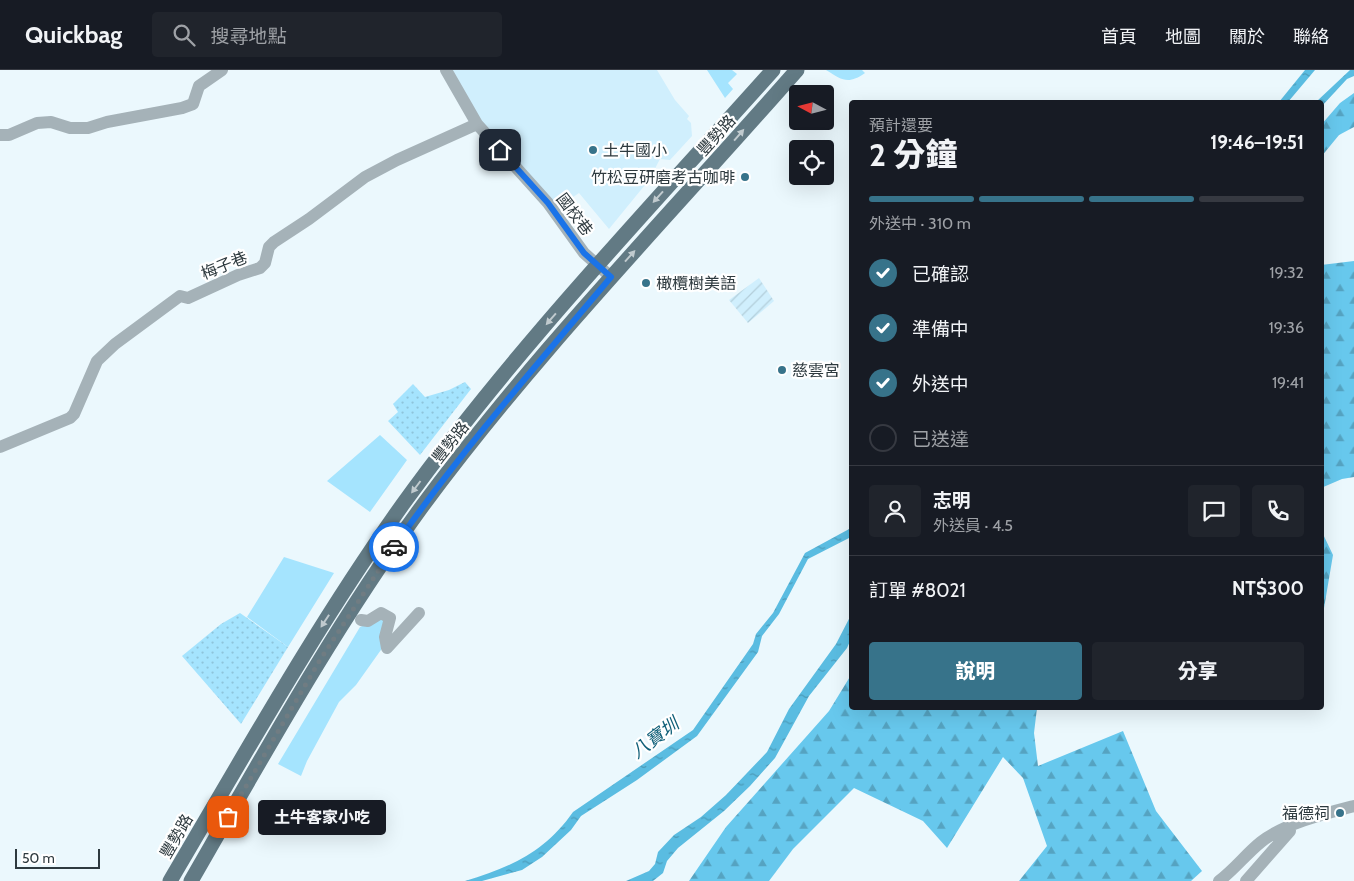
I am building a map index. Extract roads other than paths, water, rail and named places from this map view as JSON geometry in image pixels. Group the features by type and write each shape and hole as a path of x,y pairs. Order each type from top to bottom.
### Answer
{"main road":[{"name":"豐勢路","path":"170,881 301,658 403,504 485,396 597,265 773,70"},
{"name":"豐勢路","path":"191,881 320,660 413,520 520,382 611,277 797,70"}],"street":[{"path":"0,135 9,135 37,123 51,122 70,128 88,128 107,122 182,108 193,104 199,86 222,70"},
{"name":"國校巷","path":"446,70 477,124 548,203 584,253 611,277"},
{"name":"梅子巷","path":"0,447 70,418 74,414 97,361 115,344 180,296 188,298 238,275 260,268 265,263 269,247 274,242 365,178 396,160 477,124"},
{"path":"708,142 725,151"},
{"path":"361,620 368,621 381,613 390,618 385,637 387,648 419,613"},
{"path":"1219,881 1262,841 1297,824 1354,806"},
{"path":"1246,881 1297,824"}],"water":[{"path":"1305,70 1315,70 1290,100 1281,100"},
{"path":"1350,70 1354,70 1354,76 1347,79 1324,104 1324,100 1318,100"},
{"name":"八寶圳","path":"849,529 849,538 808,559 779,614 762,636 758,652 697,736 637,780 581,816 571,830 542,857 522,870 482,881 465,881 512,864 539,848 551,838 573,812 693,730 753,644 756,634 773,613 805,553"},
{"path":"849,619 849,644 847,648 809,696 775,758 724,811 678,848 667,861 663,873 653,881 626,881 649,871 655,864 658,852 674,835 701,817 726,795 767,752 789,709 836,644"}],"place":[{"name":"土牛國小","path":"593,150"},
{"name":"竹松豆研磨考古咖啡","path":"745,177"},
{"name":"橄欖樹美語","path":"646,283"},
{"name":"慈雲宮","path":"782,370"},
{"name":"福德祠","path":"1340,813"},
{"name":"土牛客家小吃","path":"228,817"}]}
